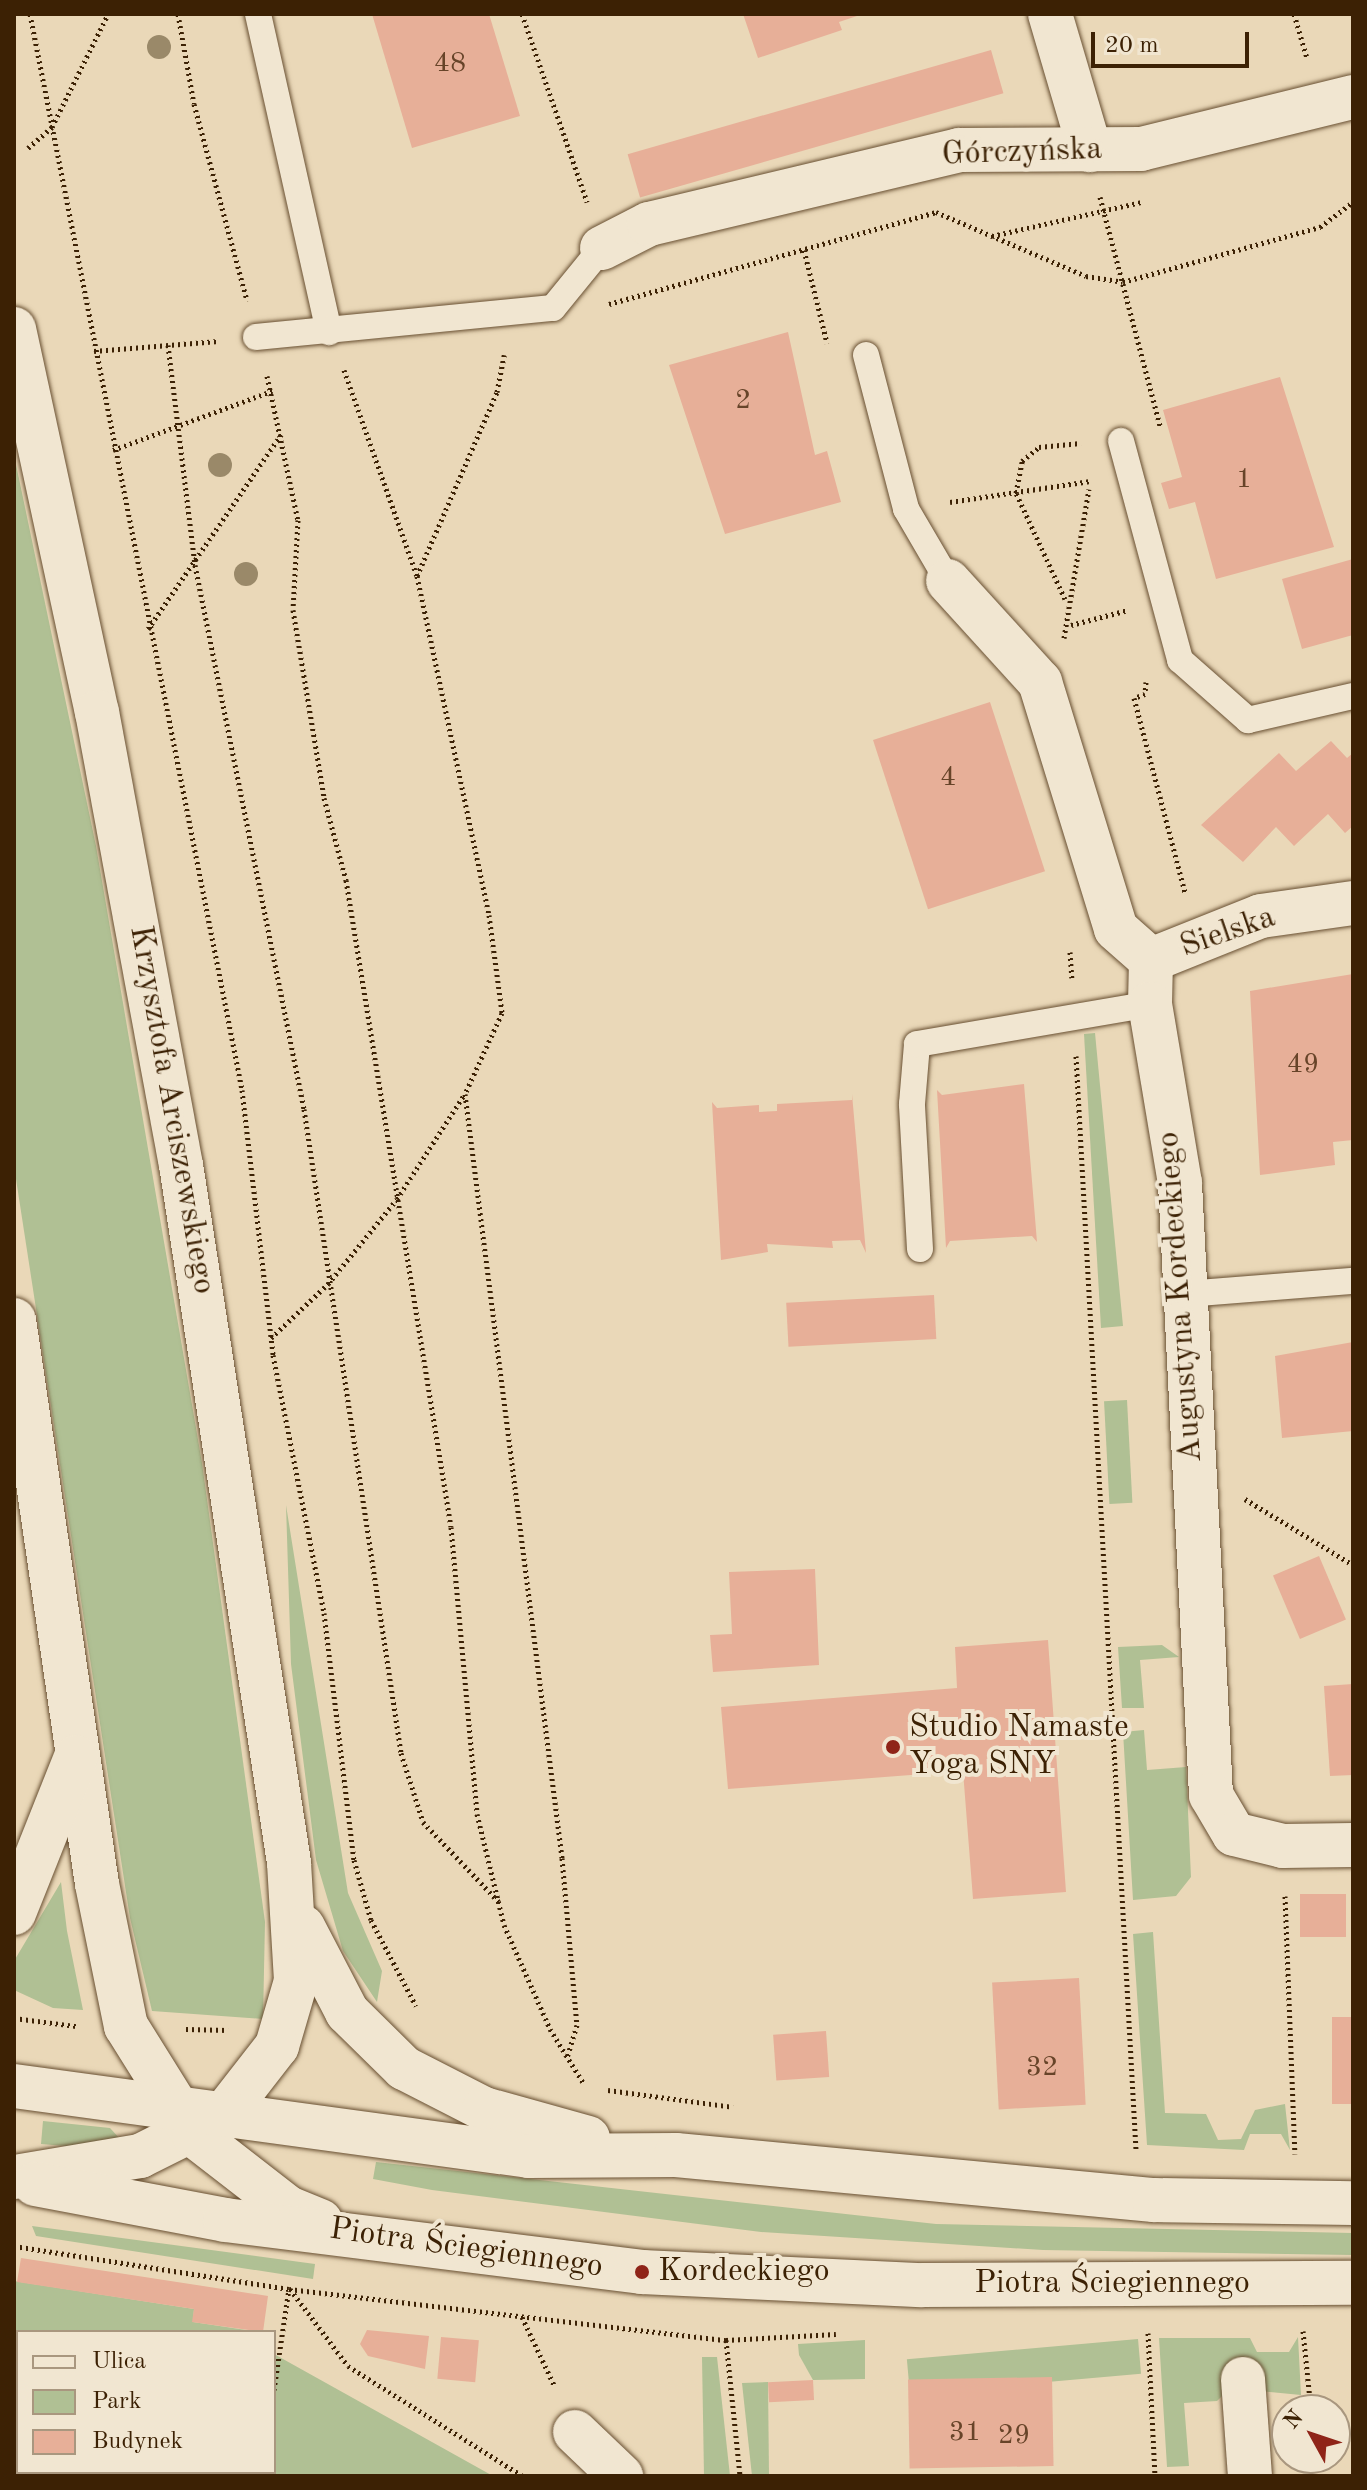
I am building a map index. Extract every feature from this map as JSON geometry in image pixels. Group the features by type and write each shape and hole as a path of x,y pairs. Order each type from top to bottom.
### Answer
{"main road":[{"path":"1050,14 1090,150"},
{"name":"Górczyńska","path":"602,248 649,224 959,150 1141,149 1353,97"},
{"name":"Krzysztofa Arciszewskiego","path":"14,329 142,945 222,1409 294,1897 290,2012 253,2084 140,2156 14,2178"},
{"path":"948,581 1040,682 1116,929 1151,960"},
{"name":"Sielska","path":"1151,960 1261,916 1353,903"},
{"name":"Augustyna Kordeckiego","path":"1151,960 1150,1004 1180,1183 1211,1795 1234,1834 1283,1846"},
{"path":"14,1320 78,1750 126,2026 197,2118 288,2208 344,2231"},
{"path":"14,1913 78,1750"},
{"path":"1283,1846 1353,1845"},
{"name":"Krzysztofa Arciszewskiego","path":"294,1897 330,1986 404,2068 452,2097 533,2127 676,2155"},
{"path":"14,2086 197,2118 529,2156 676,2155 1154,2200 1353,2203"},
{"name":"Piotra Ściegiennego","path":"14,2178 225,2220 344,2231 539,2262 790,2282 1353,2283"},
{"path":"1243,2379 1250,2476"},
{"path":"575,2432 621,2476"}],"lane":[{"path":"258,14 329,332"},
{"path":"256,337 510,315 553,308 602,248"},
{"path":"866,355 906,509 948,581"},
{"path":"1110,443 1180,660 1248,720 1353,696"},
{"path":"920,1249 917,1044 1150,1004"},
{"path":"1186,1294 1353,1281"}],"path":[{"path":"30,14 147,630 242,1090 271,1338 324,1613 354,1860 389,1959 425,2019"},
{"path":"28,148 52,127 108,14"},
{"path":"178,14 194,104 283,431 298,520 293,610 397,1199 451,1527 477,1814 499,1903 567,2057 586,2088"},
{"path":"522,14 602,248"},
{"path":"1294,14 1312,75"},
{"path":"553,308 579,312 936,212 1086,276 1123,282 1320,227 1353,202"},
{"path":"992,236 1104,211 1123,282"},
{"path":"804,250 812,276"},
{"path":"417,576 497,392 510,315"},
{"path":"271,1338 328,1284 397,1199 465,1094 502,1013 465,790 417,576 329,332"},
{"path":"94,351 256,337"},
{"path":"168,345 175,427 195,565 304,1109 364,1539 388,1634 401,1753 423,1822 499,1903"},
{"path":"113,450 272,391"},
{"path":"147,630 195,565 283,431"},
{"path":"1040,682 1071,625 1066,600 1016,493 1022,461 1039,447 1061,440 1110,443 1091,480 1066,600"},
{"path":"906,509 1091,480"},
{"path":"1071,625 1140,607"},
{"path":"1148,668 1145,694 1134,698 1202,940"},
{"path":"1070,940 1137,2158"},
{"path":"465,1094 562,1858 577,2025 567,2057"},
{"path":"1239,1495 1353,1565"},
{"path":"1283,1846 1296,2163"},
{"path":"14,2018 30,2023"},
{"path":"14,2246 289,2289 522,2317 575,2432"},
{"path":"276,2377 289,2289"},
{"path":"289,2289 348,2366 523,2476"},
{"path":"1303,2326 1309,2394"},
{"path":"1148,2327 1155,2476"},
{"path":"726,2340 740,2476"}],"green space":[{"path":"14,455 96,846 202,1463 265,1922 263,2019 152,2011 130,1918 14,1166"},
{"path":"1095,1033 1123,1326 1101,1328 1084,1034"},
{"path":"1127,1400 1132,1503 1109,1504 1104,1401"},
{"path":"286,1505 348,1893 382,1971 377,2002 343,1951 316,1860 291,1664"},
{"path":"1162,1645 1179,1657 1140,1660 1144,1708 1122,1708 1118,1647"},
{"path":"1144,1730 1147,1770 1186,1767 1191,1877 1176,1896 1133,1900 1123,1732"},
{"path":"61,1882 83,2010 53,2008 14,1990 14,1961"},
{"path":"1153,1932 1165,2113 1206,2114 1218,2140 1241,2139 1255,2110 1285,2104 1290,2150 1281,2134 1250,2134 1244,2150 1147,2145 1133,1934"},
{"path":"43,2121 110,2128 121,2140 103,2149 41,2144"},
{"path":"376,2162 936,2224 1353,2233 1353,2255 1043,2250 761,2232 432,2190 373,2179"},
{"path":"32,2226 315,2264 313,2279 36,2236"},
{"path":"14,2281 194,2309 193,2322 247,2330 16,2330 16,2474 276,2474 276,2355 493,2476 14,2476"},
{"path":"1298,2337 1301,2394 1230,2388 1217,2401 1184,2403 1189,2466 1167,2467 1159,2338 1250,2338 1257,2352 1289,2352"},
{"path":"1138,2339 1141,2374 910,2394 907,2359"},
{"path":"865,2340 865,2379 813,2380 799,2355 798,2344"},
{"path":"702,2357 717,2357 730,2476 704,2476"},
{"path":"768,2382 769,2476 752,2476 742,2383"}],"building":[{"path":"372,14 489,14 520,116 412,148"},
{"path":"743,14 860,15 839,22 842,30 758,58"},
{"path":"991,50 1003,93 640,197 628,154"},
{"path":"788,332 815,455 827,451 841,502 725,534 669,365"},
{"path":"1280,377 1334,547 1216,579 1195,502 1169,509 1161,483 1182,477 1163,410"},
{"path":"1353,559 1353,635 1302,649 1282,579"},
{"path":"990,702 1045,871 928,909 873,740"},
{"path":"1331,741 1347,758 1353,753 1353,826 1345,833 1328,814 1294,846 1276,827 1243,862 1201,825 1279,753 1296,771"},
{"path":"1353,974 1353,1140 1333,1142 1335,1165 1260,1175 1250,991"},
{"path":"1024,1084 1037,1242 1032,1236 950,1241 946,1248 937,1090 942,1095"},
{"path":"852,1094 866,1253 860,1240 832,1241 833,1248 767,1244 768,1252 721,1260 712,1102 717,1108 759,1105 759,1112 777,1111 777,1104 852,1100"},
{"path":"934,1295 936,1339 789,1347 786,1303"},
{"path":"1353,1342 1353,1431 1282,1438 1275,1356"},
{"path":"1319,1556 1346,1620 1300,1639 1273,1576"},
{"path":"815,1569 819,1665 713,1672 710,1635 732,1634 729,1572"},
{"path":"1048,1640 1066,1892 973,1899 963,1771 728,1789 721,1707 957,1688 955,1647"},
{"path":"1353,1684 1353,1775 1330,1776 1324,1686"},
{"path":"1300,1894 1346,1894 1346,1937 1300,1937"},
{"path":"1079,1978 1086,2105 999,2109 992,1983"},
{"path":"1332,2017 1353,2017 1353,2104 1332,2104"},
{"path":"826,2031 829,2077 776,2081 773,2035"},
{"path":"21,2258 268,2296 263,2330 249,2330 192,2322 194,2309 17,2282"},
{"path":"367,2330 429,2336 425,2369 368,2356 360,2344"},
{"path":"441,2337 479,2340 475,2382 437,2379"},
{"path":"1052,2377 1054,2466 910,2468 908,2380"},
{"path":"813,2380 814,2400 769,2402 768,2382"}],"place":[{"name":"Studio Namaste Yoga SNY","path":"893,1747"},
{"name":"Kordeckiego","path":"642,2272"}]}
